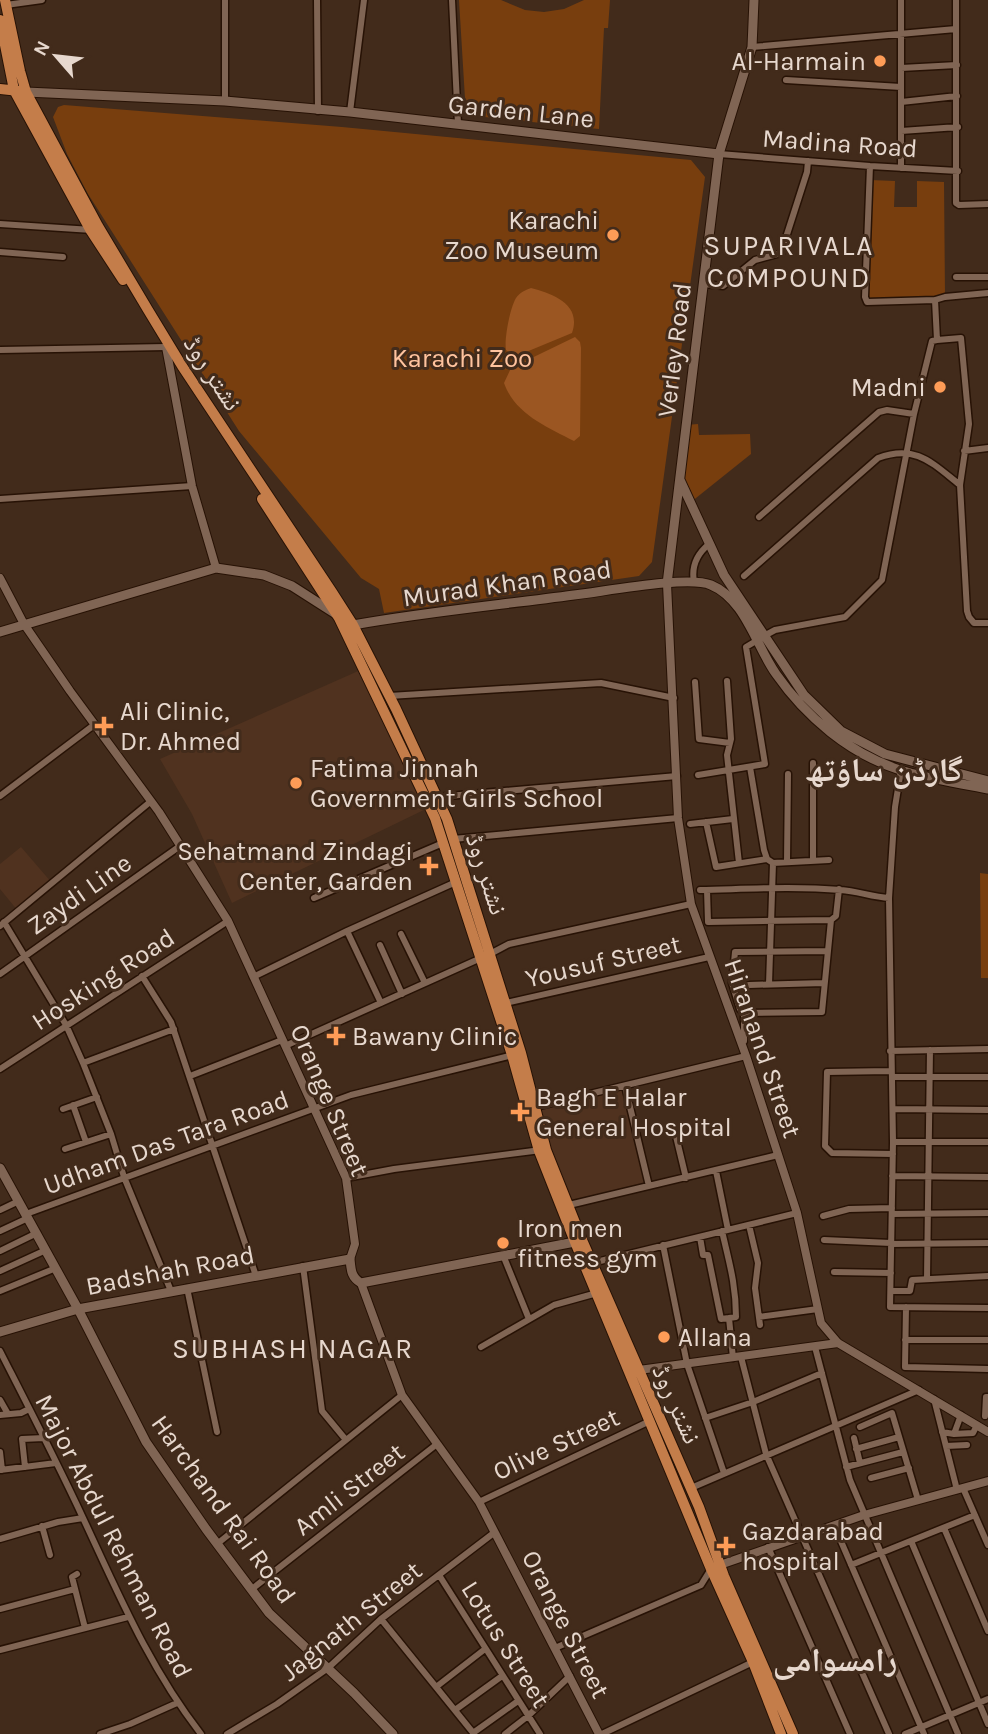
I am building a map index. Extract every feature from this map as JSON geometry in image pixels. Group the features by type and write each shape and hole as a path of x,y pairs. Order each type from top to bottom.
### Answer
{"main road":[{"name":"Verley Road","path":"667,584 719,154 752,47 754,0"},
{"name":"نشتر روڈ","path":"6,2 19,71 26,92 94,228 352,625 437,797 456,882 506,1003 543,1150 597,1293 650,1421 793,1734"},
{"name":"نشتر روڈ","path":"0,20 14,90 166,347 339,618 448,841 536,1107 543,1150 569,1205 578,1241 592,1263 691,1488 716,1567 780,1734"},
{"path":"0,89 26,92"},
{"name":"Garden Lane","path":"26,92 225,101 350,112 719,154"},
{"path":"680,479 724,575 760,638 775,673 809,713 855,749 901,770 988,789"},
{"path":"0,632 216,568 264,575 292,586 352,625"},
{"path":"694,582 712,585 721,591 740,611 804,695 841,730 885,754 988,781"},
{"name":"Murad Khan Road","path":"352,625 694,582"},
{"name":"Harchand Rai Road","path":"1,1172 56,1268 146,1442 217,1544 269,1613 393,1734"},
{"path":"361,1283 578,1241"},
{"name":"Badshah Road","path":"0,1332 78,1309 350,1259"},
{"name":"Orange Street","path":"350,1259 351,1273 361,1283"}],"street":[{"path":"6,2 42,0"},
{"path":"225,0 225,101"},
{"path":"317,0 318,111"},
{"path":"350,112 364,0"},
{"path":"452,0 458,124"},
{"path":"901,0 901,168"},
{"path":"956,0 956,203 988,204"},
{"path":"752,47 956,29"},
{"path":"901,68 957,65"},
{"path":"786,80 901,86"},
{"path":"901,102 957,96"},
{"path":"901,131 958,127"},
{"name":"Madina Road","path":"719,154 958,171"},
{"path":"704,284 723,286 755,260 781,253 807,172 808,161"},
{"path":"870,166 865,297 867,302 935,300 988,293"},
{"path":"0,224 94,228"},
{"path":"0,252 63,257"},
{"path":"956,277 988,277"},
{"path":"935,300 937,340"},
{"path":"698,775 765,764 746,647 775,630 845,617 882,580 914,414 932,341 937,340 961,338 970,424 960,485 969,617 974,623 988,623"},
{"path":"0,350 166,347 192,486 216,568"},
{"path":"759,517 879,412 887,410 914,414"},
{"path":"964,451 988,448"},
{"path":"744,576 878,458 892,453 918,454 960,485"},
{"path":"0,499 192,486"},
{"path":"694,582 693,566 697,556 709,544"},
{"name":"Orange Street","path":"0,578 24,624 150,802 228,921 346,1178 355,1244 350,1259"},
{"name":"Hiranand Street","path":"667,584 678,818 691,904 746,1056 797,1213 821,1323 838,1343 988,1432"},
{"path":"727,681 730,743 727,755 739,863"},
{"path":"695,682 699,739 730,743"},
{"path":"389,696 601,683 674,698"},
{"path":"0,796 94,725"},
{"path":"813,763 813,861"},
{"path":"750,767 770,861 769,984"},
{"path":"901,770 895,807 889,898 893,1109 890,1307 988,1308"},
{"path":"787,861 788,774"},
{"path":"437,797 677,776"},
{"path":"150,802 2,924 66,1025 97,1097 124,1177 171,1291"},
{"path":"314,898 448,841 678,818"},
{"path":"690,824 733,819"},
{"path":"706,822 716,866 770,861 829,860"},
{"name":"Zaydi Line","path":"0,974 180,846"},
{"path":"253,977 456,882"},
{"path":"839,889 836,916 831,920 708,922 704,890 839,889 869,897 889,898"},
{"path":"190,1076 283,1043 381,1003 509,944 691,904"},
{"path":"744,1013 822,1012 831,920"},
{"name":"Hosking Road","path":"0,1069 228,921"},
{"path":"347,931 381,1003"},
{"path":"401,934 425,983"},
{"path":"380,945 402,994"},
{"path":"744,1041 744,1013 740,1009 732,983 735,952 827,951"},
{"name":"Yousuf Street","path":"506,1003 709,957"},
{"path":"142,976 174,1029 256,1276"},
{"path":"749,985 824,983"},
{"path":"83,1063 174,1029"},
{"path":"890,1051 988,1049"},
{"path":"927,1279 930,1050"},
{"name":"Udham Das Tara Road","path":"0,1231 27,1216 124,1177 313,1108 361,1092 517,1054"},
{"path":"536,1107 746,1056"},
{"path":"893,1154 832,1153 825,1146 827,1072 988,1077"},
{"path":"625,1086 649,1186"},
{"path":"63,1109 97,1097"},
{"path":"73,1105 86,1142"},
{"path":"893,1109 988,1110"},
{"path":"674,1128 685,1178"},
{"path":"65,1149 111,1134"},
{"path":"893,1142 988,1142"},
{"path":"346,1178 394,1169 543,1150"},
{"path":"569,1205 778,1155"},
{"path":"700,1237 704,1255 708,1255 713,1273 721,1320 736,1317 734,1276 716,1171"},
{"path":"892,1176 988,1177"},
{"path":"0,1190 10,1186"},
{"path":"0,1210 19,1201"},
{"path":"823,1216 849,1209 928,1214 988,1213"},
{"path":"592,1263 797,1213"},
{"path":"749,1225 758,1263 755,1288 760,1321 818,1309"},
{"path":"0,1251 37,1233"},
{"path":"824,1240 988,1244"},
{"path":"663,1245 687,1364 724,1473"},
{"path":"0,1271 46,1250"},
{"path":"503,1255 529,1319"},
{"path":"303,1266 322,1411 346,1440"},
{"path":"0,1291 56,1268"},
{"path":"834,1272 891,1273"},
{"path":"891,1291 910,1291 910,1281 988,1276"},
{"name":"Orange Street","path":"361,1283 402,1395 479,1502 600,1734"},
{"path":"187,1289 217,1432"},
{"path":"481,1347 554,1305 597,1293"},
{"path":"898,1377 905,1367 906,1307"},
{"path":"729,1318 737,1357 753,1402 766,1454 889,1734"},
{"path":"905,1340 988,1340"},
{"path":"639,1370 838,1343"},
{"path":"815,1347 846,1467 958,1734"},
{"name":"Major Abdul Rehman Road","path":"0,1351 83,1518 128,1617 177,1703 201,1734"},
{"path":"905,1367 988,1368"},
{"path":"705,1418 753,1402 822,1373"},
{"path":"691,1488 919,1390"},
{"path":"217,1544 402,1395"},
{"path":"985,1416 988,1397"},
{"path":"933,1399 960,1489 984,1528 988,1545"},
{"path":"0,1400 4,1414 29,1409"},
{"path":"860,1427 892,1413 918,1500"},
{"path":"954,1434 961,1415"},
{"name":"Olive Street","path":"479,1502 650,1421"},
{"path":"942,1432 973,1433 977,1425"},
{"path":"856,1449 899,1437"},
{"path":"25,1467 22,1439 44,1438"},
{"path":"854,1438 860,1463"},
{"name":"Amli Street","path":"252,1589 437,1444"},
{"path":"946,1446 967,1445"},
{"path":"0,1452 1,1470 56,1463"},
{"path":"846,1467 903,1452"},
{"path":"870,1478 909,1468"},
{"path":"555,1648 701,1585 716,1567 864,1515 988,1481"},
{"path":"851,1565 975,1515"},
{"path":"0,1539 83,1518"},
{"path":"834,1525 923,1731"},
{"path":"43,1526 50,1555"},
{"path":"944,1528 988,1631"},
{"name":"Jagnath Street","path":"227,1734 328,1668 381,1619 495,1532"},
{"path":"911,1541 988,1724"},
{"path":"768,1548 850,1734"},
{"path":"78,1574 72,1577 85,1628"},
{"name":"Lotus Street","path":"439,1575 540,1734"},
{"path":"0,1609 75,1589"},
{"path":"0,1650 128,1617"},
{"path":"381,1619 474,1734 518,1701"},
{"path":"436,1687 485,1649"},
{"path":"600,1734 754,1662"},
{"path":"455,1710 502,1676"},
{"path":"505,1734 570,1676"},
{"path":"905,1734 923,1731 950,1715 988,1699"},
{"path":"100,1734 177,1703"}],"shaded area":[{"path":"531,288 564,302 573,315 572,333 514,357 506,350 510,316 516,298"},
{"path":"575,337 581,348 580,436 574,441 543,425 524,411 509,394 504,383 511,368"},
{"name":"Fatima Jinnah Government Girls School","path":"365,668 430,807 232,903 192,814 160,759"},
{"path":"21,847 52,883 18,911 0,889 0,864"},
{"path":"625,1086 648,1186 569,1205 536,1107"}],"green space":[{"path":"459,0 501,0 525,10 544,12 564,9 584,0 610,0 608,28 604,28 599,129 466,115"},
{"name":"Karachi Zoo","path":"64,105 342,127 691,160 705,177 652,562 639,576 384,613 379,589 361,578 239,431 88,194 67,154 53,117 58,107"},
{"path":"870,180 895,181 894,207 917,207 917,181 944,182 945,297 869,299"},
{"path":"698,424 699,435 750,434 751,454 691,502 680,479 686,425"},
{"path":"980,873 988,874 988,978 981,978"}],"place":[{"name":"Al-Harmain","path":"880,61"},
{"name":"Karachi Zoo Museum","path":"613,235"},
{"name":"Madni","path":"940,387"},
{"name":"Ali Clinic, Dr. Ahmed","path":"104,726"},
{"name":"Fatima Jinnah Government Girls School","path":"296,783"},
{"name":"Sehatmand Zindagi Center, Garden","path":"429,866"},
{"name":"Bawany Clinic","path":"336,1036"},
{"name":"Bagh E Halar General Hospital","path":"520,1112"},
{"name":"Iron men fitness gym","path":"503,1243"},
{"name":"Allana","path":"664,1337"},
{"name":"Gazdarabad hospital","path":"726,1546"}],"district":[{"name":"SUPARIVALA COMPOUND","path":"789,261"},
{"name":"گارڈن ساؤتھ","path":"884,769"},
{"name":"SUBHASH NAGAR","path":"293,1348"},
{"name":"رامسوامی","path":"835,1659"}]}
